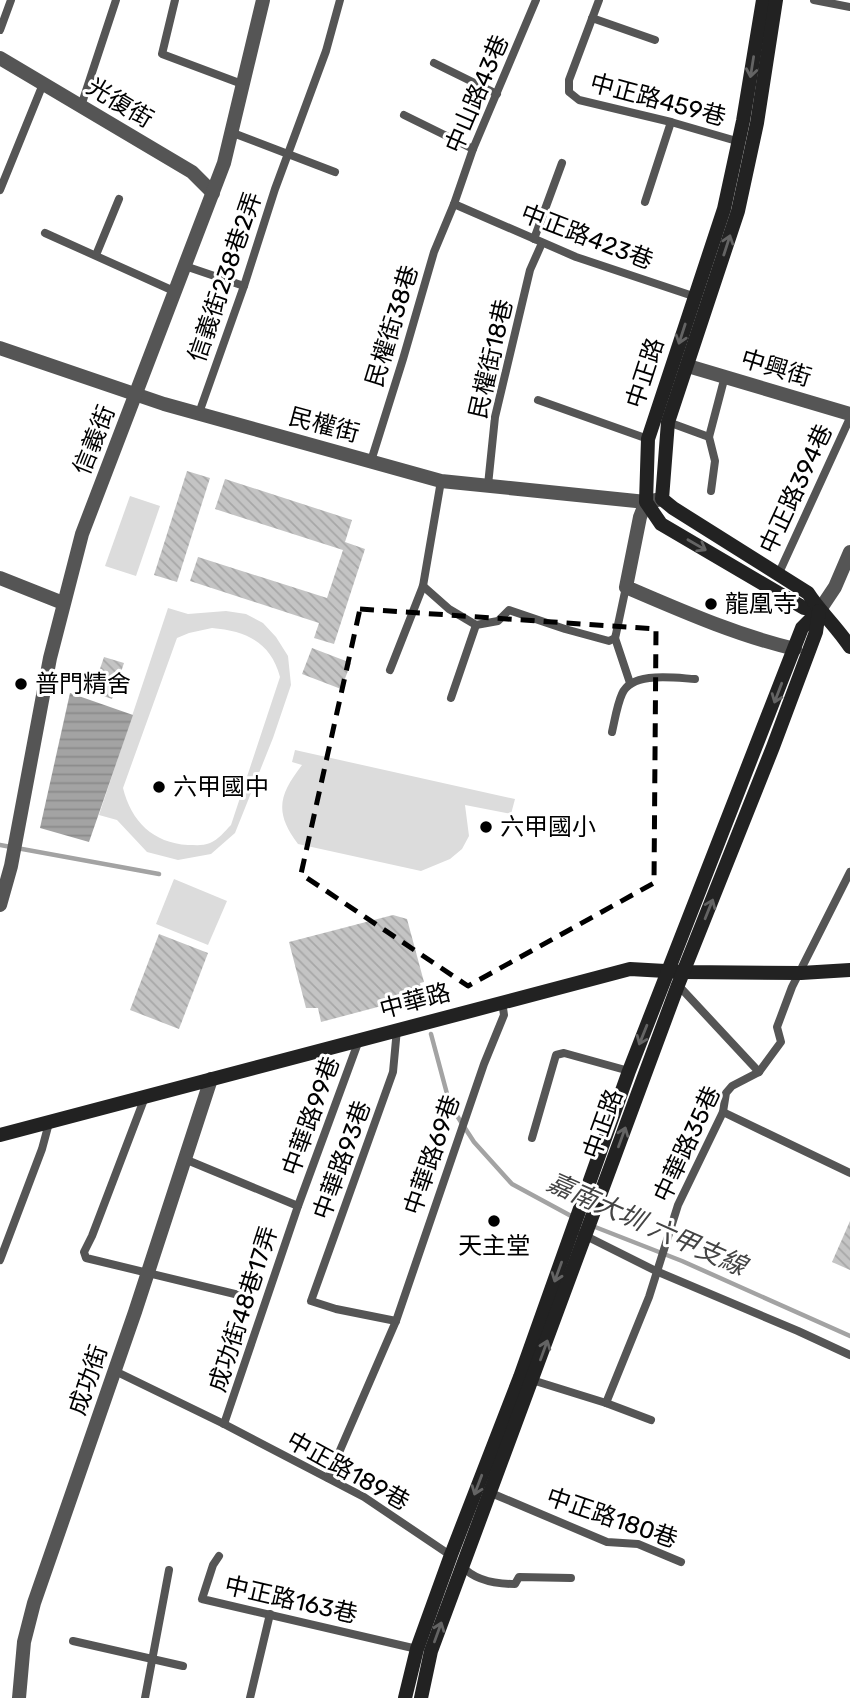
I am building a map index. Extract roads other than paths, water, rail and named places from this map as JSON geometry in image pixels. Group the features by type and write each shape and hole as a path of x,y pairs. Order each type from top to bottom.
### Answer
{"main road":[{"name":"中正路","path":"662,499 668,422 737,211 762,0"},
{"name":"中正路","path":"646,502 648,439 746,144 776,0"},
{"path":"662,499 807,593 850,647"},
{"path":"646,502 661,524 804,608 819,611"},
{"name":"中正路","path":"405,1698 417,1648 451,1555 520,1377 580,1233 802,628 819,611"},
{"name":"中正路","path":"421,1698 431,1651 532,1380 629,1071 676,976 774,747 816,632 819,611"},
{"name":"中華路","path":"0,1135 630,969 676,976 850,970"}],"street":[{"name":"信義街","path":"0,905 11,866 50,658 82,534 176,292 233,134 242,84 263,0"},
{"name":"光復街","path":"0,58 192,172 213,193"},
{"name":"民權街","path":"0,348 199,414 441,481 646,502 662,499"},
{"name":"中興街","path":"688,366 850,416"},
{"name":"中正路","path":"626,587 640,517 646,502"},
{"path":"819,611 835,587 850,552"},
{"path":"0,578 63,603"},
{"path":"626,587 699,619 795,649"},
{"name":"成功街","path":"19,1698 23,1653 34,1603 116,1371 146,1274 187,1160 211,1079"}],"lane":[{"path":"0,30 11,0"},
{"path":"81,106 116,0"},
{"path":"175,0 162,54 242,84"},
{"name":"信義街238巷2弄","path":"199,414 326,51 340,0"},
{"name":"中山路43巷","path":"454,204 473,149 536,0"},
{"name":"中正路459巷","path":"599,0 569,80 569,92 579,100 671,122 746,144"},
{"path":"814,0 850,7"},
{"path":"592,18 655,40"},
{"path":"434,63 497,94"},
{"path":"0,191 43,84"},
{"path":"404,115 473,149"},
{"path":"645,202 671,122"},
{"path":"233,134 335,172"},
{"name":"民權街18巷","path":"488,485 495,417 530,270 562,163"},
{"path":"96,255 119,199"},
{"name":"中正路423巷","path":"454,204 538,241 708,301"},
{"name":"民權街38巷","path":"371,461 434,252 454,204"},
{"path":"46,233 176,292"},
{"path":"185,266 244,286"},
{"path":"711,491 715,461 709,437 725,376"},
{"path":"538,400 648,439"},
{"name":"中正路394巷","path":"778,575 850,416"},
{"path":"668,422 709,437"},
{"path":"390,670 423,586 441,481"},
{"path":"423,586 449,609 476,625 498,621 509,610 609,641 615,638"},
{"path":"626,587 615,638 630,683"},
{"path":"451,698 476,625"},
{"path":"612,732 622,692 630,683 645,679 695,679"},
{"path":"801,973 850,872"},
{"name":"中華路35巷","path":"606,1403 649,1297 678,1205 723,1112 726,1093 732,1086 759,1072 781,1042 777,1027 792,987 801,973"},
{"path":"676,976 759,1072"},
{"name":"中華路69巷","path":"328,1478 396,1321 479,1077 504,1015 502,1001"},
{"name":"中華路93巷","path":"396,1321 311,1301 393,1072 397,1029"},
{"name":"中華路99巷","path":"298,1206 359,1039"},
{"path":"532,1138 556,1055 564,1053 629,1071"},
{"path":"145,1097 84,1252 86,1258 239,1295"},
{"path":"723,1112 850,1173"},
{"path":"0,1260 42,1149 49,1123"},
{"path":"187,1160 298,1206"},
{"name":"成功街48巷17弄","path":"224,1424 298,1206"},
{"path":"580,1233 656,1271 850,1355"},
{"name":"中正路189巷","path":"116,1371 364,1497 451,1555 469,1574 498,1584 515,1584 519,1577 571,1578"},
{"path":"532,1380 651,1420"},
{"name":"中正路180巷","path":"491,1493 607,1542 638,1544 681,1562"},
{"name":"中正路163巷","path":"219,1556 213,1565 202,1599 417,1648"},
{"path":"145,1698 169,1570"},
{"path":"250,1698 270,1614"},
{"path":"73,1641 183,1666"}],"waterway":[{"name":"嘉南大圳 六甲支線","path":"0,845 159,874"},
{"name":"嘉南大圳 六甲支線","path":"431,1034 450,1105 474,1142 512,1184 573,1217"},
{"name":"嘉南大圳 六甲支線","path":"590,1225 682,1261 850,1336"}],"place":[{"name":"龍凰寺","path":"711,604"},
{"name":"普門精舍","path":"21,684"},
{"name":"六甲國中","path":"159,787"},
{"name":"六甲國小","path":"486,827"},
{"name":"天主堂","path":"494,1221"}]}
